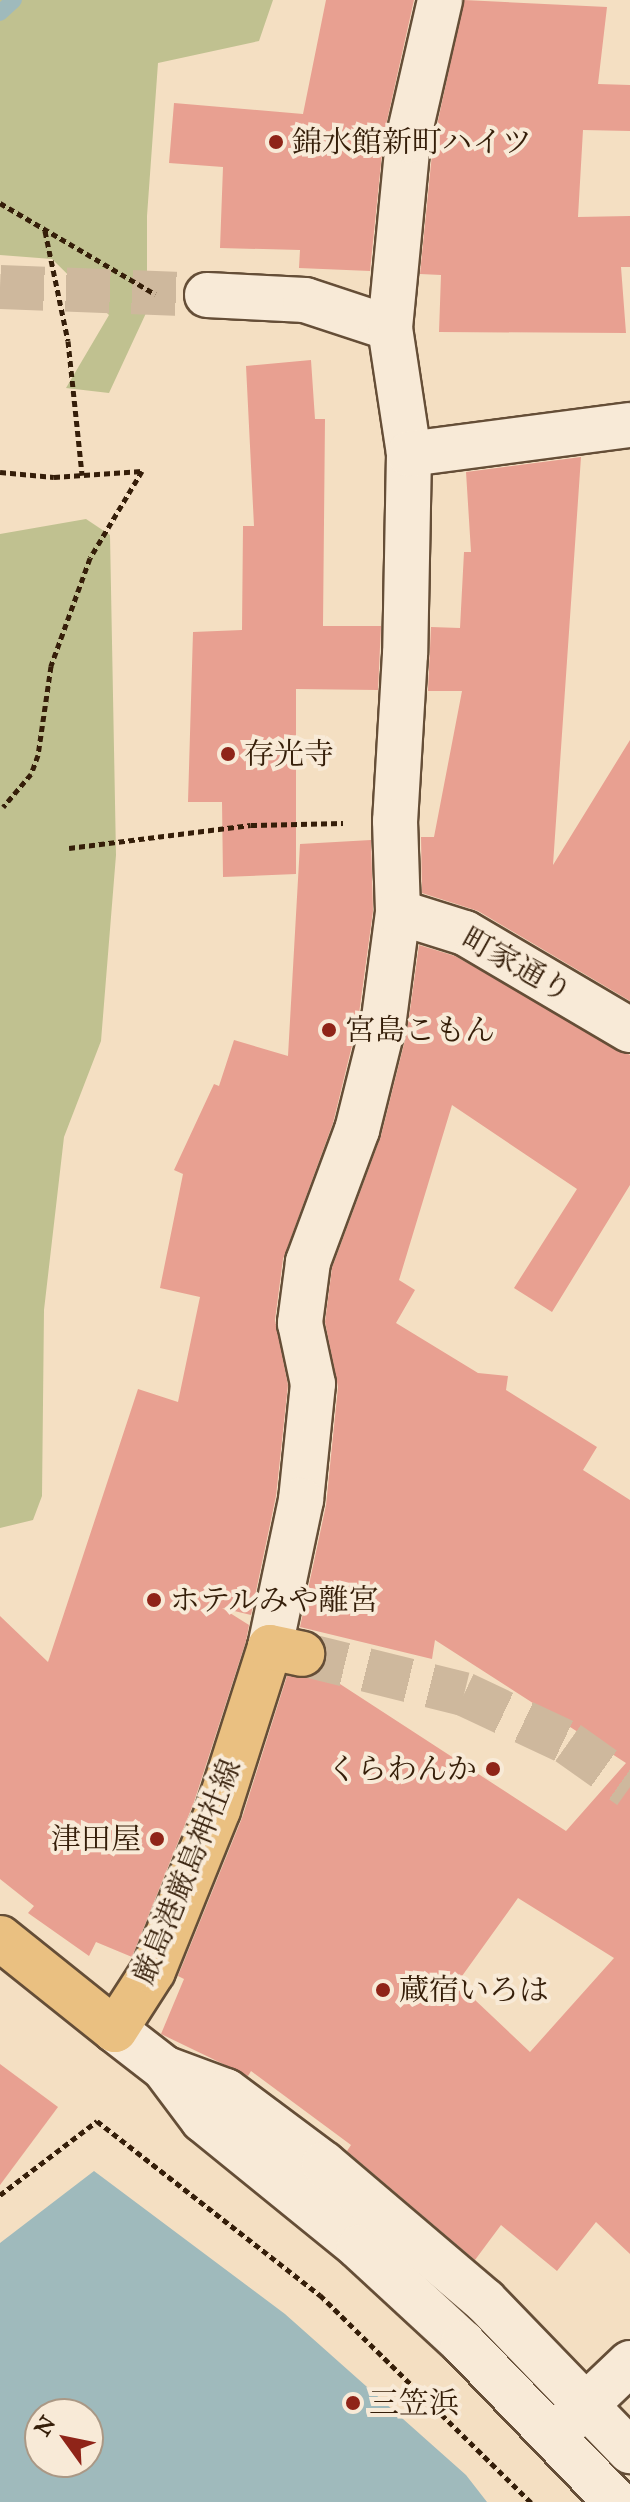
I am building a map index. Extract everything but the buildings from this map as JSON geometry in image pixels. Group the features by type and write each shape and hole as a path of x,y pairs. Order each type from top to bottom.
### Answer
{"main road":[{"name":"厳島港厳島神社線","path":"115,2030 159,1956 286,1651"},
{"path":"0,1938 115,2030"}],"street":[{"path":"286,1651 313,1384 300,1323 308,1262 357,1130 383,1026 398,912 395,821 405,654 409,454 390,328 408,140 440,0"},
{"path":"207,295 305,300 390,328"},
{"path":"409,454 630,425"},
{"name":"町家通り","path":"398,912 465,933 630,1030"},
{"path":"115,2030 164,2068 203,2120 408,2292 555,2434 616,2502"},
{"path":"164,2068 226,2091 324,2164 438,2260 630,2451"},
{"path":"408,2292 438,2260"},
{"path":"555,2434 630,2363"}],"path":[{"path":"0,203 44,230 68,341 82,475"},
{"path":"0,472 82,475 142,471 90,558 51,666 38,755 31,774 3,807"},
{"path":"69,848 251,825 395,821"},
{"path":"0,2195 97,2121 320,2295 531,2502"}],"green space":[{"path":"0,0 273,0 259,41 158,63 147,216 147,311 109,393 66,388 109,315 52,259 0,255"},
{"path":"86,519 110,535 116,855 101,1041 64,1137 44,1310 42,1496 33,1520 0,1528 0,534"}],"water":[{"path":"94,2171 285,2314 466,2475 487,2502 0,2502 0,2243"}],"waterway":[{"path":"0,13 14,0"}],"tunnel":[{"path":"0,287 207,295"},
{"path":"302,1654 464,1694 568,1743 630,1787"}],"place":[{"name":"錦水館新町ハイツ","path":"276,142"},
{"name":"存光寺","path":"228,754"},
{"name":"宮島こもん","path":"329,1030"},
{"name":"ホテルみや離宮","path":"154,1600"},
{"name":"くらわんか","path":"493,1769"},
{"name":"津田屋","path":"157,1839"},
{"name":"蔵宿いろは","path":"383,1990"},
{"name":"三笠浜","path":"353,2403"}]}
